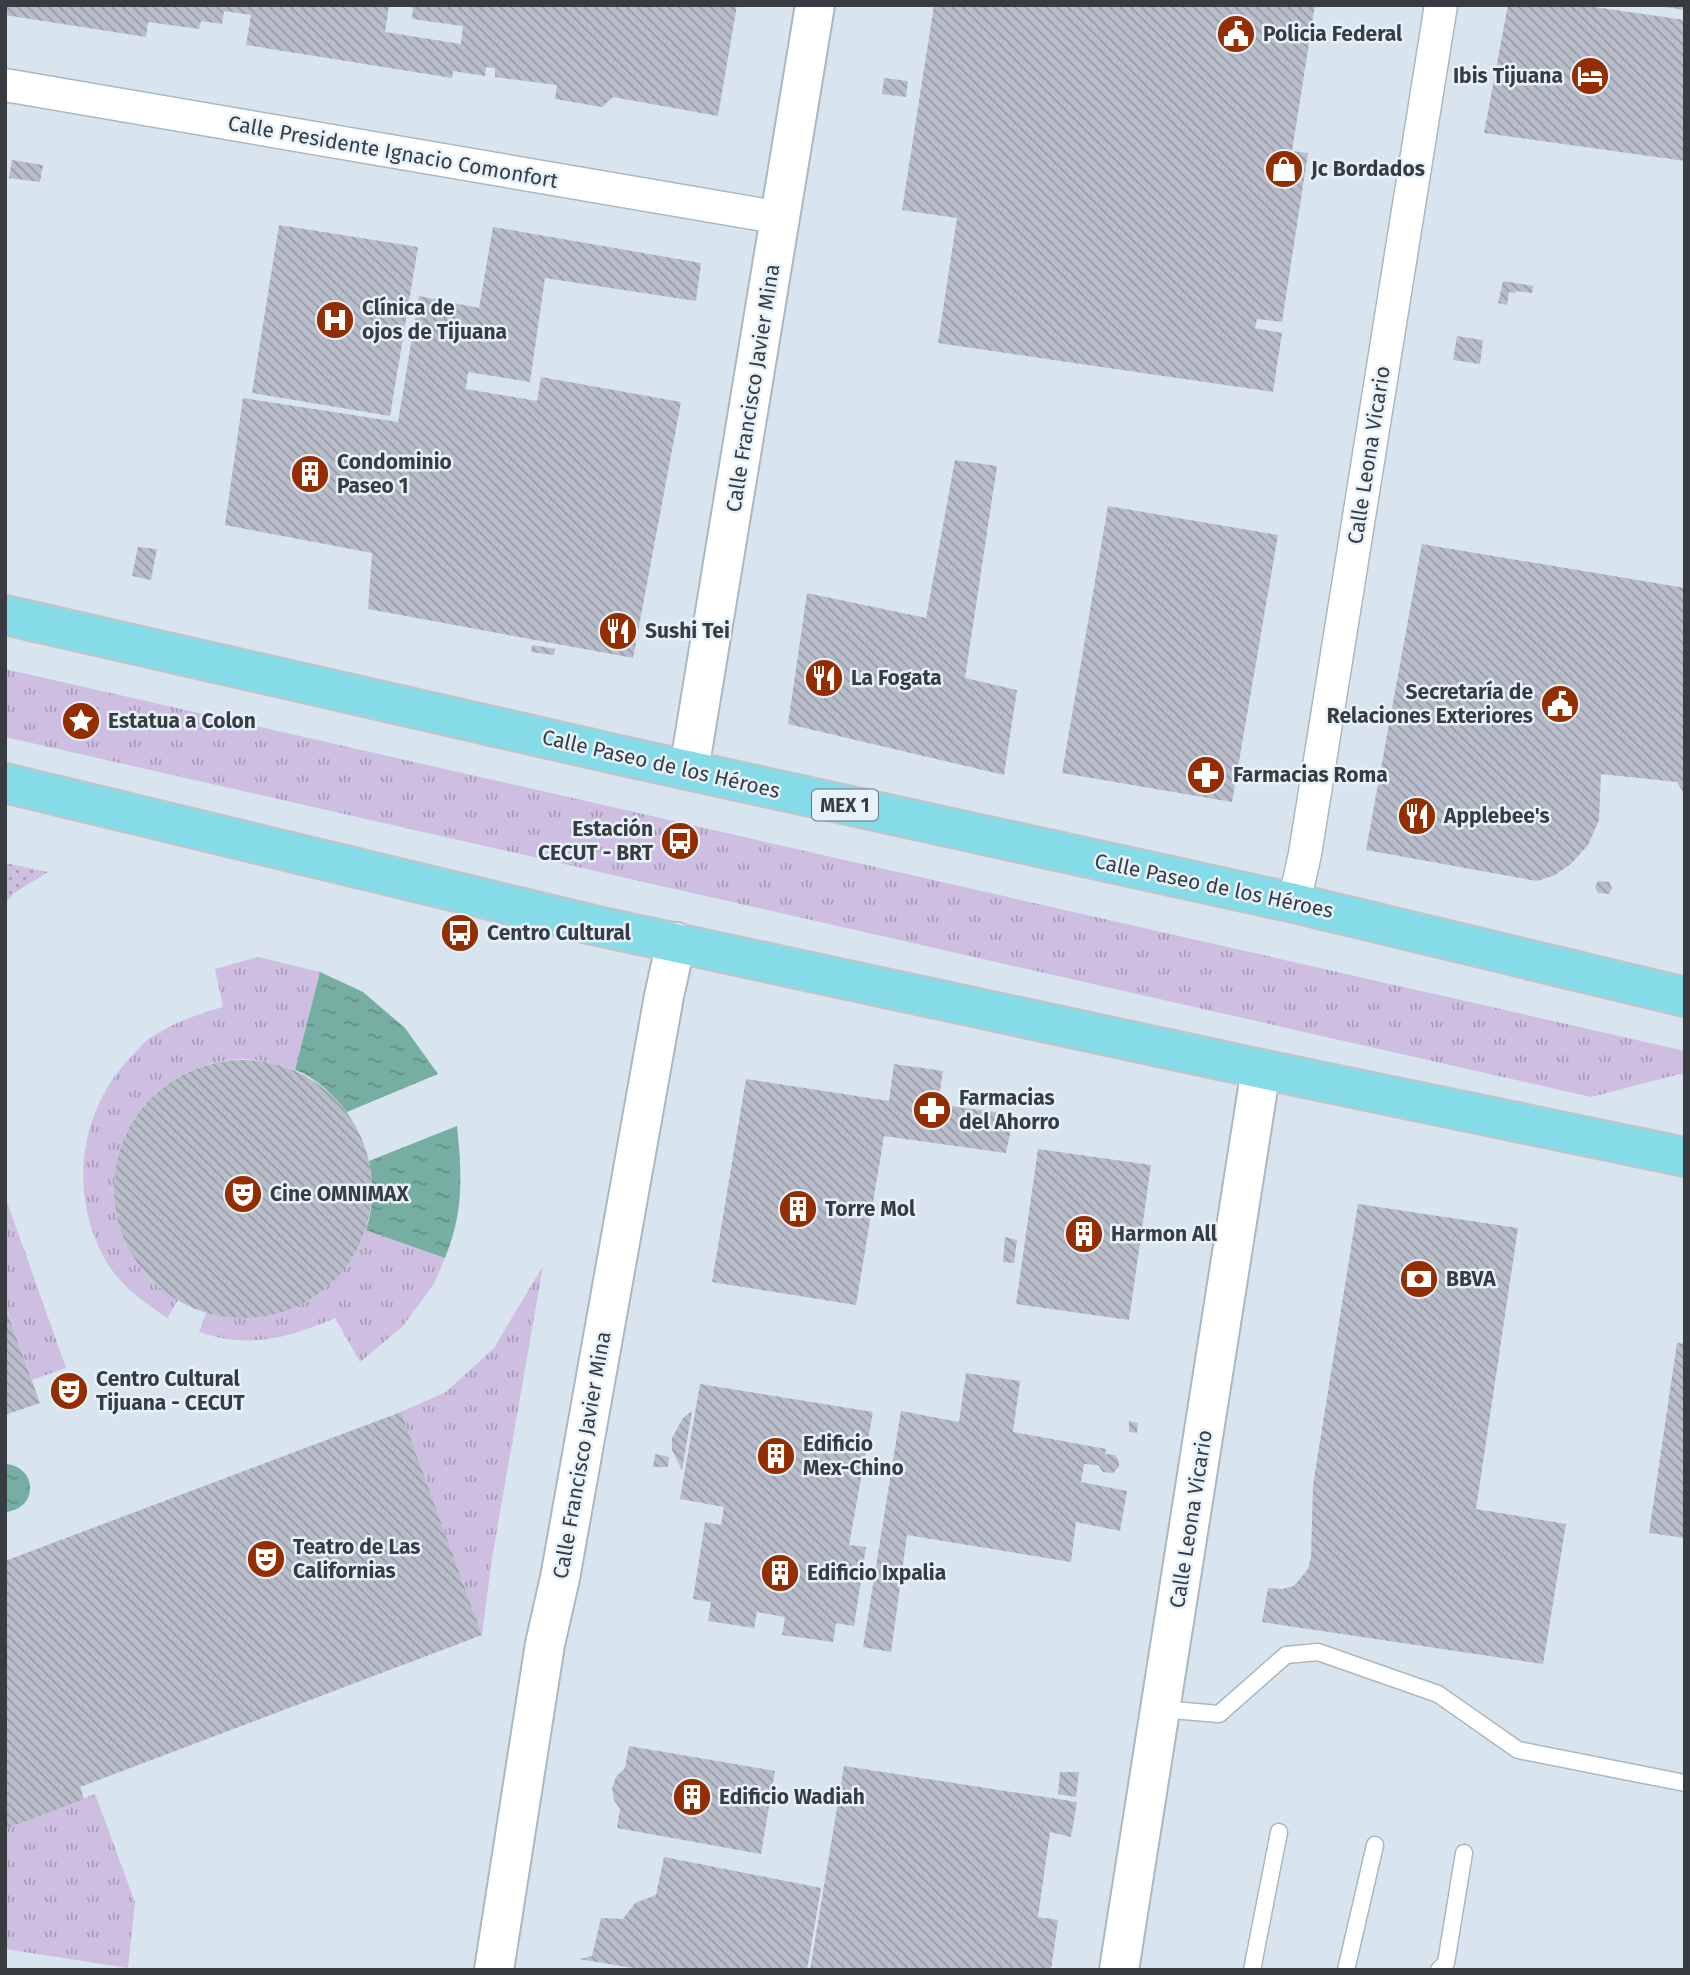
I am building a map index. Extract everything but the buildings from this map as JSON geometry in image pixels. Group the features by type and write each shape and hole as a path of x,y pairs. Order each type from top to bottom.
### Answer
{"main road":[{"name":"Calle Paseo de los Héroes","path":"5,615 689,770 1294,903 1685,997"},
{"path":"5,783 593,925 1685,1157"}],"street":[{"name":"Calle Francisco Javier Mina","path":"689,770 815,5"},
{"name":"Calle Leona Vicario","path":"1294,903 1305,854 1441,5"},
{"name":"Calle Presidente Ignacio Comonfort","path":"5,85 781,218"},
{"name":"Calle Francisco Javier Mina","path":"494,1970 545,1644 560,1578 664,996 676,942"},
{"name":"Calle Leona Vicario","path":"1119,1970 1261,1069"}],"lane":[{"path":"1160,1709 1219,1714 1286,1655 1318,1652 1438,1694 1518,1750 1685,1783"},
{"path":"1252,1970 1279,1832"},
{"path":"1346,1970 1375,1845"},
{"path":"1439,1970 1446,1963 1464,1853"}],"green space":[{"path":"5,669 1685,1051 1685,1075 1680,1074 1591,1097 5,737"},
{"path":"5,863 48,872 14,893 5,903"},
{"path":"258,957 320,972 295,1070 263,1061 243,1059 203,1066 170,1083 144,1107 126,1138 116,1172 116,1208 126,1244 148,1277 178,1300 167,1318 120,1280 99,1247 89,1219 84,1191 84,1162 89,1133 98,1106 112,1080 145,1042 176,1023 223,1007 215,969"},
{"path":"5,1196 66,1368 32,1380 5,1305"},
{"path":"366,1229 445,1258 434,1284 402,1327 360,1362 335,1318 301,1331 268,1339 235,1340 199,1332 207,1311 231,1316 256,1316 280,1311 302,1302 323,1288 341,1271 355,1252"},
{"path":"543,1266 492,1558 482,1635 401,1412 446,1392 494,1348"},
{"path":"95,1794 135,1902 128,1968 5,1949 5,1829"}],"water":[{"path":"320,972 363,992 405,1028 438,1074 347,1112 317,1082 295,1070"},
{"path":"457,1126 460,1193 456,1224 445,1258 366,1230 372,1196 369,1161"},
{"path":"5,1464 24,1472 30,1488 24,1504 5,1512"}],"place":[{"name":"Policia Federal","path":"1236,34"},
{"name":"Ibis Tijuana","path":"1590,76"},
{"name":"Jc Bordados","path":"1284,169"},
{"name":"Clínica de ojos de Tijuana","path":"335,320"},
{"name":"Condominio Paseo 1","path":"310,474"},
{"name":"Sushi Tei","path":"618,631"},
{"name":"La Fogata","path":"824,678"},
{"name":"Secretaría de Relaciones Exteriores","path":"1560,704"},
{"name":"Estatua a Colon","path":"81,721"},
{"name":"Farmacias Roma","path":"1206,775"},
{"name":"Applebee's","path":"1417,816"},
{"name":"Estación CECUT - BRT","path":"680,841"},
{"name":"Centro Cultural","path":"460,933"},
{"name":"Farmacias del Ahorro","path":"932,1110"},
{"name":"Cine OMNIMAX","path":"243,1194"},
{"name":"Torre Mol","path":"798,1209"},
{"name":"Harmon All","path":"1084,1234"},
{"name":"BBVA","path":"1419,1279"},
{"name":"Centro Cultural Tijuana - CECUT","path":"69,1391"},
{"name":"Edificio Mex-Chino","path":"776,1456"},
{"name":"Teatro de Las Californias","path":"266,1559"},
{"name":"Edificio Ixpalia","path":"780,1573"},
{"name":"Edificio Wadiah","path":"692,1797"}]}
